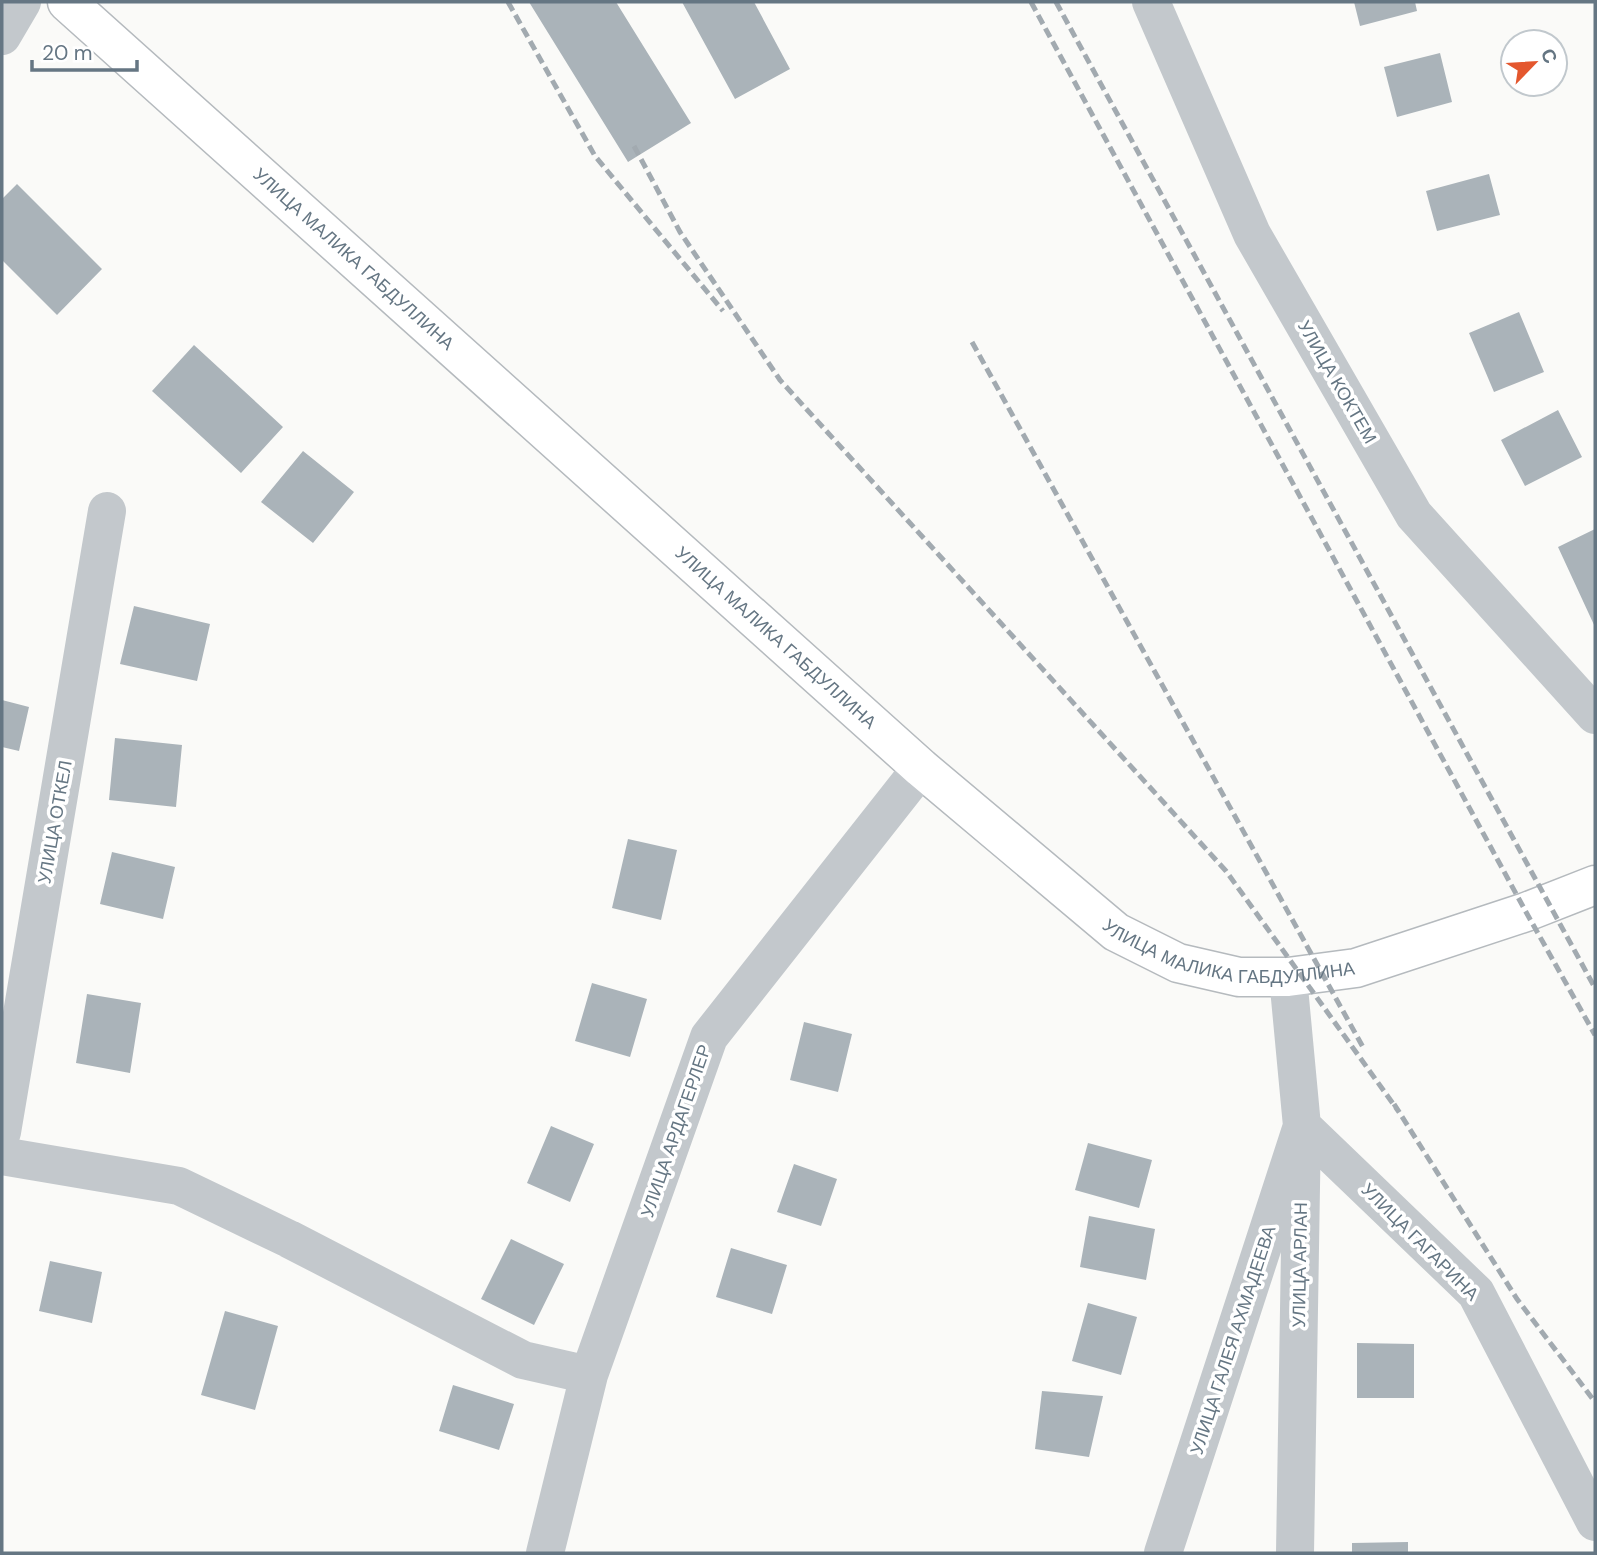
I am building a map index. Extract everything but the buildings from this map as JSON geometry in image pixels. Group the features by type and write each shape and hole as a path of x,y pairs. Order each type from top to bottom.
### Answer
{"main road":[{"name":"УЛИЦА МАЛИКА ГАБДУЛЛИНА","path":"67,2 921,768 1116,932 1178,963 1239,977 1288,977 1356,968 1526,912 1595,885"}],"street":[{"path":"2,36 22,2"},
{"name":"УЛИЦА КОКТЕМ","path":"1152,2 1252,234 1415,515 1595,715"},
{"name":"УЛИЦА ОТКЕЛ","path":"2,1132 107,511"},
{"name":"УЛИЦА АРДАГЕРЛЕР","path":"545,1553 589,1375 709,1037 921,768"},
{"name":"УЛИЦА АРЛАН","path":"1288,977 1302,1126 1295,1553"},
{"name":"УЛИЦА ГАГАРИНА","path":"1302,1126 1476,1293 1595,1522"},
{"name":"УЛИЦА ГАЛЕЯ АХМАДЕЕВА","path":"1163,1553 1302,1126"},
{"path":"2,1156 180,1186 289,1238 523,1360 589,1375"}],"railway":[{"path":"508,2 595,156 723,311"},
{"path":"1031,2 1595,1035"},
{"path":"1056,2 1595,988"},
{"path":"634,146 680,232 780,380 1226,871 1399,1112"},
{"path":"972,342 1364,1049"},
{"path":"1394,1104 1517,1299 1595,1402"}]}
